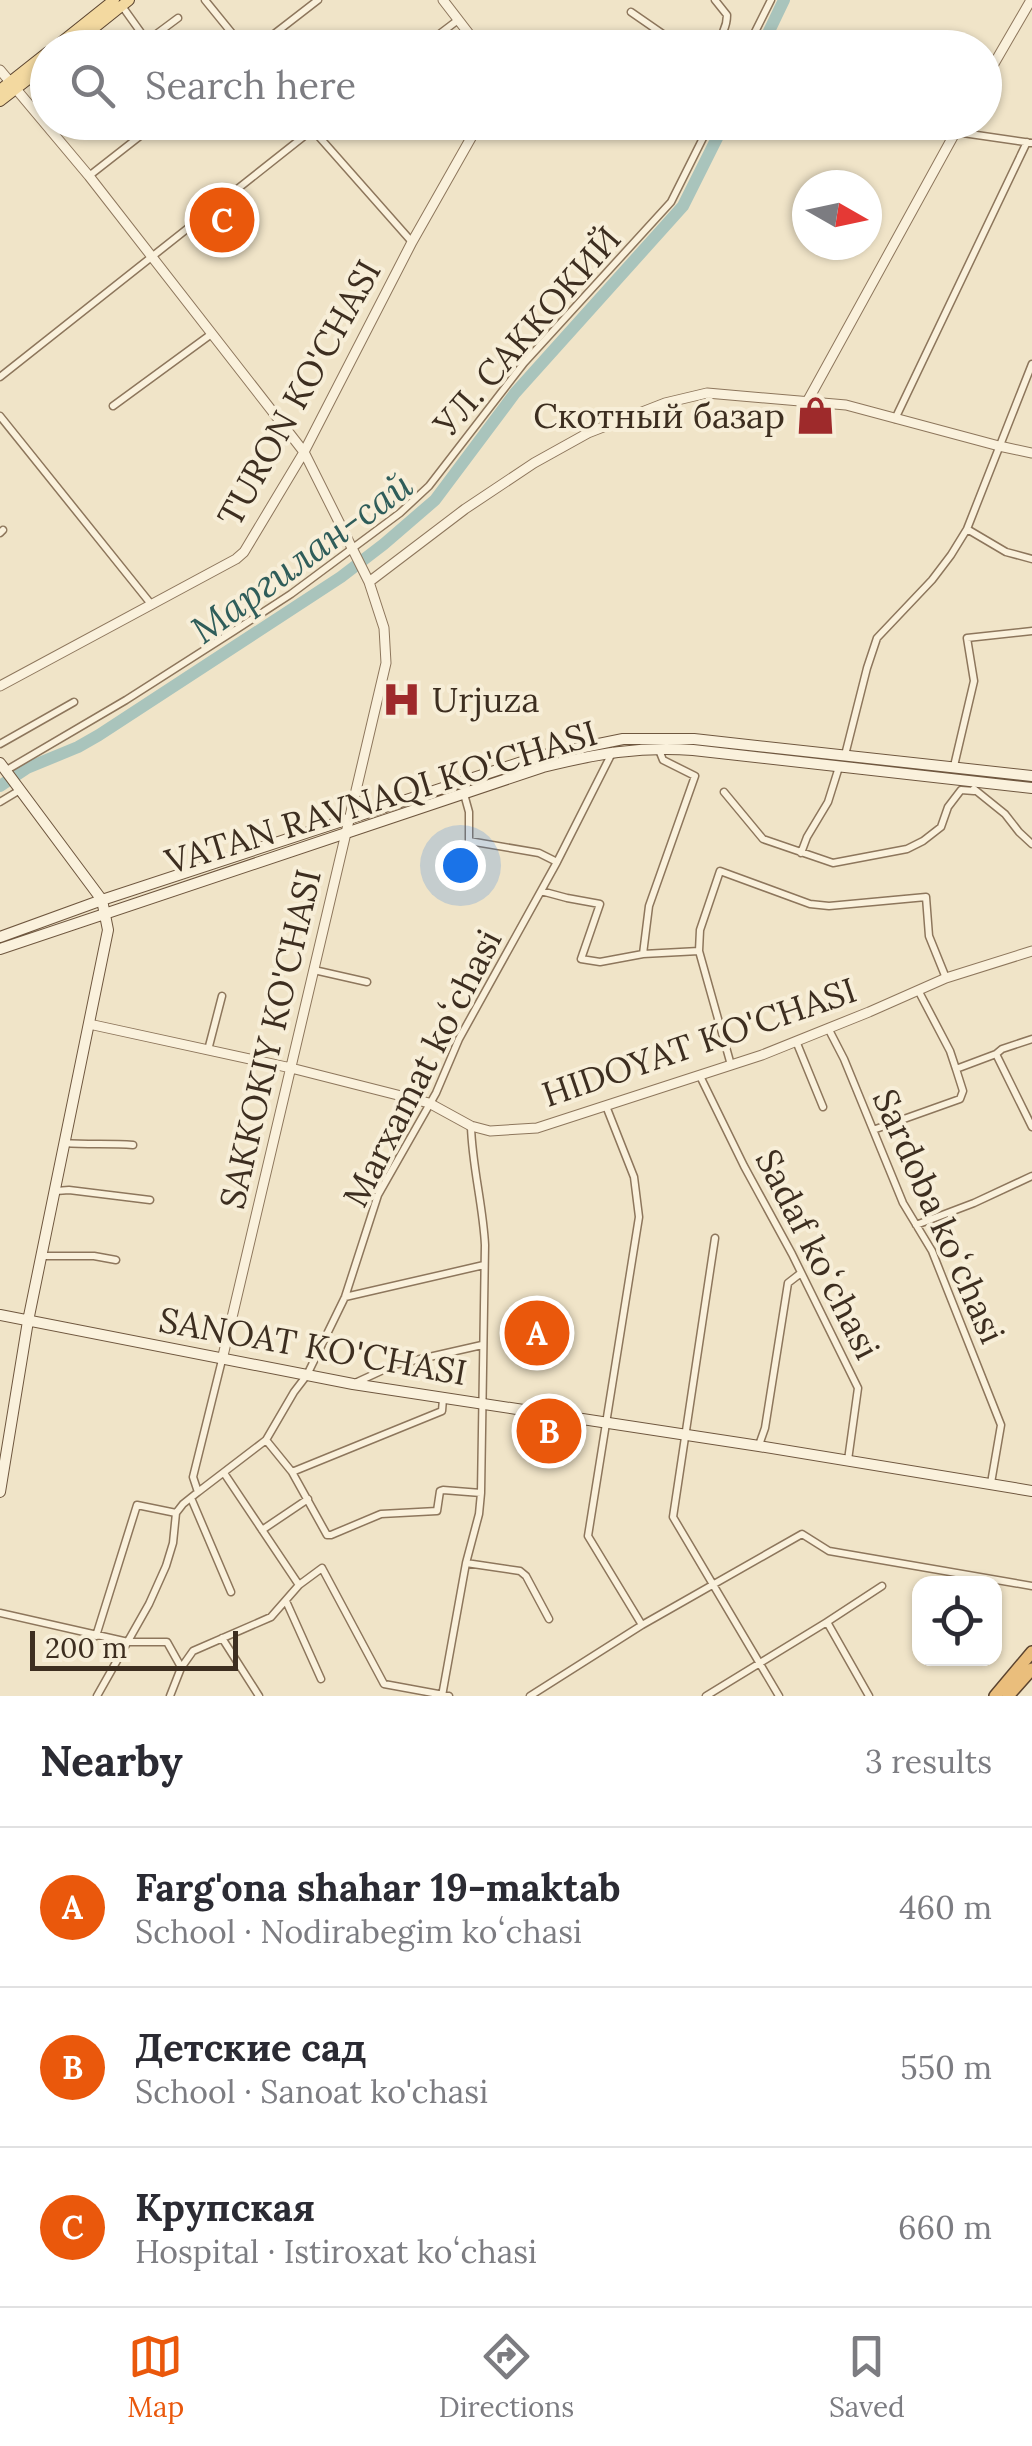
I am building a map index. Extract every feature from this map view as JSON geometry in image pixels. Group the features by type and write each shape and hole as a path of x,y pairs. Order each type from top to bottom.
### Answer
{"highway":[{"path":"995,1696 1032,1652"},
{"path":"1008,1696 1032,1669"}],"main road":[{"path":"81,30 122,2"},
{"path":"90,30 122,2"},
{"path":"0,102 8,87 30,68"},
{"path":"8,87 30,74"},
{"name":"VATAN RAVNAQI KO'CHASI","path":"102,900 540,756 623,739 694,739 864,763 1032,776"},
{"name":"VATAN RAVNAQI KO'CHASI","path":"106,913 544,767 614,751 693,750 842,760"},
{"name":"VATAN RAVNAQI KO'CHASI","path":"864,763 973,787 1032,788"},
{"path":"0,1492 5,1428 108,930 102,900 3,767"},
{"path":"0,936 102,900"},
{"path":"0,949 106,913"},
{"name":"SANOAT KO'CHASI","path":"0,1315 353,1384 1032,1491"}],"street":[{"path":"205,0 229,30"},
{"path":"279,30 318,0"},
{"path":"443,0 466,30"},
{"path":"714,0 728,15 724,30"},
{"path":"756,30 771,0"},
{"path":"1002,49 1031,0"},
{"path":"122,2 139,30"},
{"path":"631,12 657,30"},
{"path":"162,30 178,18"},
{"path":"445,30 458,20"},
{"name":"SAKKOKIY KO'CHASI","path":"0,70 8,87 30,111"},
{"path":"895,419 1029,142 1002,136"},
{"name":"SAKKOKIY KO'CHASI","path":"56,140 89,176 304,452 369,582 384,628 386,663 193,1477 198,1492"},
{"path":"89,176 135,140"},
{"path":"0,377 299,140"},
{"path":"321,140 412,242"},
{"name":"TURON KO'CHASI","path":"0,686 244,552 304,452 412,242 470,140"},
{"name":"УЛ. САККОКИЙ","path":"3,767 126,700 234,631 353,549 429,486 524,363 670,202 701,140"},
{"path":"806,402 952,140"},
{"path":"113,406 210,335"},
{"path":"801,853 828,802 877,638 952,555 967,528 1032,364"},
{"path":"369,582 465,509 534,463 588,433 664,403 707,393 846,405 1032,452"},
{"path":"0,416 151,604"},
{"path":"967,528 1006,552 1032,559"},
{"path":"954,768 974,681 967,638 1032,630"},
{"path":"0,744 74,702"},
{"path":"643,954 648,906 695,776 663,760 658,749"},
{"name":"Marxamat koʻchasi","path":"198,1492 266,1440 307,1375 345,1298 378,1195 436,1093 460,1039 614,751"},
{"path":"724,792 763,839 833,863 923,842 941,827 948,807 961,790 973,787 1032,844"},
{"path":"0,802 20,790"},
{"path":"464,794 469,812 468,841 539,852 557,862"},
{"path":"732,1064 699,952 700,930 720,871 810,904 829,906 926,897 929,936 946,978"},
{"path":"542,891 600,904 581,960 600,962 643,954 699,952"},
{"name":"HIDOYAT KO'CHASI","path":"89,1024 429,1103 471,1126 490,1131 538,1128 700,1076 796,1041 946,978 1032,950"},
{"path":"314,970 367,982"},
{"path":"873,1130 963,1096 950,1050 918,989"},
{"path":"208,1050 222,996"},
{"name":"Sardoba koʻchasi","path":"828,1027 903,1203 932,1251 1002,1425 990,1484"},
{"path":"956,1069 1032,1039"},
{"path":"796,1041 823,1107"},
{"path":"996,1054 1032,1127"},
{"name":"Sadaf koʻchasi","path":"700,1076 858,1388 848,1461"},
{"path":"606,1106 634,1177 639,1216 588,1536 642,1625"},
{"path":"171,1696 181,1668 193,1651 271,1616 299,1584 322,1568 384,1684 445,1696 481,1493 484,1212 471,1126"},
{"path":"65,1142 133,1145"},
{"path":"916,1226 1032,1176"},
{"path":"56,1191 150,1200"},
{"path":"715,1238 673,1517 780,1696"},
{"path":"42,1256 116,1260"},
{"path":"345,1298 484,1264"},
{"path":"759,1446 788,1283 801,1273"},
{"path":"353,1384 394,1365 482,1344"},
{"path":"292,1472 442,1412 443,1398"},
{"path":"266,1440 292,1472 327,1535 381,1514 437,1511 443,1490 481,1493"},
{"path":"224,1473 299,1584"},
{"path":"98,1696 166,1566 176,1513 198,1492"},
{"path":"191,1498 231,1592"},
{"path":"262,1530 308,1500"},
{"path":"96,1636 137,1505 176,1513"},
{"path":"530,1696 642,1625 802,1534 829,1551 1032,1586"},
{"path":"466,1563 520,1571 549,1619"},
{"path":"706,1696 882,1586"},
{"path":"286,1601 321,1679"},
{"path":"0,1613 128,1642 166,1642 181,1668"},
{"path":"827,1622 869,1696"},
{"path":"222,1637 258,1696"}],"waterway":[{"name":"Маргилан-сай","path":"770,30 784,0"},
{"name":"Маргилан-сай","path":"0,786 27,768 99,735 341,577 435,500 515,393 683,206 716,140"}],"place":[{"name":"Крупская","path":"222,220"},
{"name":"Скотный базар","path":"815,415"},
{"name":"Urjuza","path":"402,699"},
{"name":"Farg'ona shahar 19-maktab","path":"537,1333"},
{"name":"Детские сад","path":"549,1431"}]}
